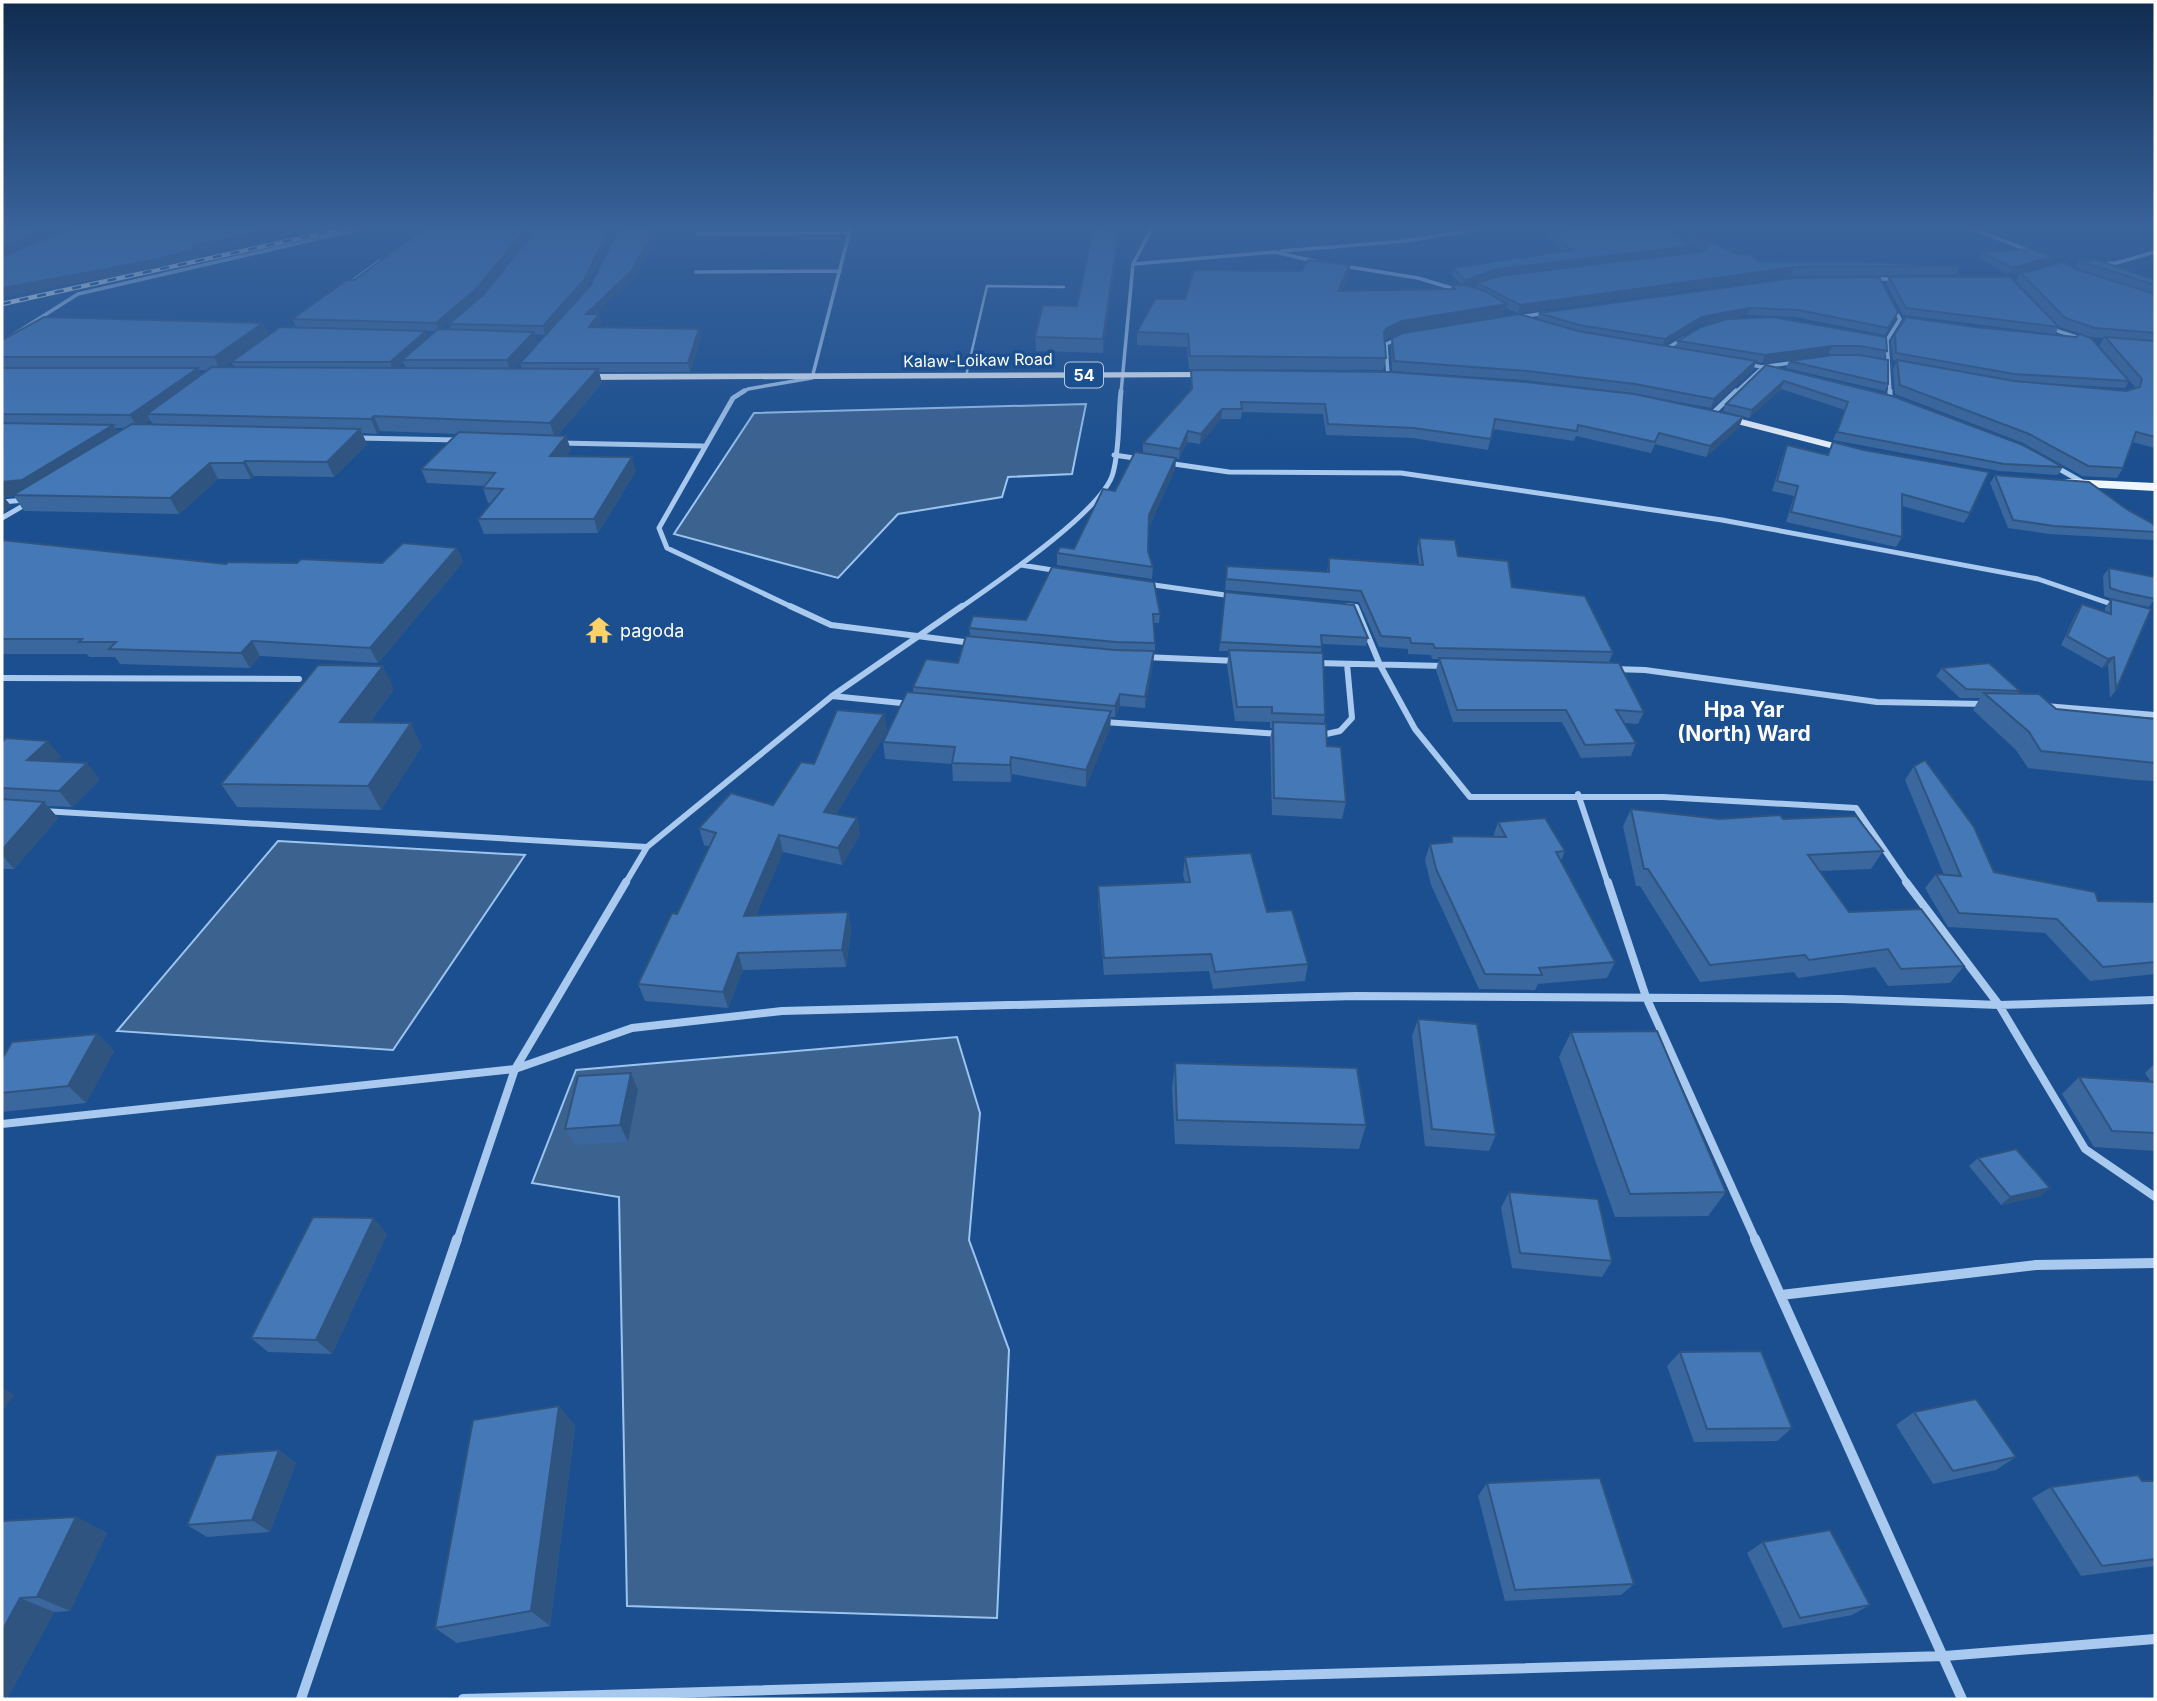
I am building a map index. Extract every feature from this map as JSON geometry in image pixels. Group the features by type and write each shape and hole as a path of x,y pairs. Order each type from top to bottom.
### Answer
{"main road":[{"name":"Kalaw-Loikaw Road","path":"565,377 1228,375"},
{"path":"1375,376 1402,377"},
{"path":"1699,412 1860,453"},
{"path":"2061,482 2155,487"}],"street":[{"path":"2,342 60,305"},
{"path":"831,305 812,378 748,389 733,398 703,446 659,528 667,548 831,625 982,644"},
{"path":"301,1699 515,1069 647,847 832,696 1021,565 1088,509 1113,475 1129,305"},
{"path":"1893,305 1900,318"},
{"path":"1529,321 1517,318 1558,312"},
{"path":"1900,318 1912,320"},
{"path":"1890,398 1887,340 1900,318"},
{"path":"2050,322 2058,331 2090,341 2063,339"},
{"path":"31,324 44,324"},
{"path":"1664,350 1692,334"},
{"path":"1388,376 1386,344 1400,338"},
{"path":"1874,338 1887,340"},
{"path":"1651,348 1677,352"},
{"path":"1712,414 1762,367 1806,361"},
{"path":"1742,363 1776,370"},
{"path":"1878,363 1902,368"},
{"path":"1878,395 1901,403"},
{"path":"346,438 470,440"},
{"path":"552,442 703,446"},
{"path":"1114,455 1153,461"},
{"path":"2043,460 2095,491"},
{"path":"1165,463 1229,472 1401,473 1722,520 2038,579 2116,606"},
{"path":"2,502 34,499 2,518"},
{"path":"1021,565 1073,573"},
{"path":"1139,582 1244,597"},
{"path":"1342,606 1356,607 1380,665 1415,729 1470,797 1578,794 1738,799 1856,808 1921,905 1998,1005 2085,1149 2155,1197"},
{"path":"1129,657 1252,661"},
{"path":"1306,663 1450,666"},
{"path":"1305,735 1319,736 1340,731 1352,719 1347,664"},
{"path":"1603,669 1645,670 1877,702 1999,704"},
{"path":"2,678 299,679"},
{"path":"832,696 913,704"},
{"path":"2039,706 2155,715"},
{"path":"1090,721 1292,734"},
{"path":"1578,794 1646,997 1945,1656 1962,1699"},
{"path":"28,810 647,847"},
{"path":"2,1124 515,1069 632,1028 782,1011 1356,996 1842,999 1998,1005 2155,1000"},
{"path":"1781,1295 2036,1265 2155,1263"},
{"path":"463,1699 1945,1656 2155,1639"}],"lane":[{"path":"966,376 982,305"}],"water":[{"path":"1086,404 1072,474 1008,477 1002,497 898,514 838,578 674,534 754,413"},
{"path":"278,841 525,855 393,1050 117,1031"},
{"path":"957,1037 980,1113 969,1240 1009,1350 997,1618 627,1606 619,1197 532,1183 576,1070"}],"building":[{"path":"311,305 457,305 436,323 292,319"},
{"path":"471,305 561,305 543,326 449,324"},
{"path":"572,305 595,305 586,314 599,314 589,327 699,329 688,363 520,363"},
{"path":"1043,305 1108,305 1103,339 1035,337"},
{"path":"1152,305 1498,305 1402,321 1387,328 1384,332 1386,358 1190,356 1188,334 1137,332"},
{"path":"1595,305 1894,305 1898,312 1888,328 1798,310 1749,308 1702,317 1665,339 1579,325 1539,313"},
{"path":"1905,305 2038,305 2059,327 1906,308"},
{"path":"2053,305 2155,305 2155,333 2095,328 2065,318"},
{"path":"1519,314 1578,331 1756,361 1714,399 1635,384 1527,371 1394,361 1392,338 1403,333"},
{"path":"44,317 263,323 214,357 2,357 2,340"},
{"path":"1773,317 1886,337 1887,351 1860,346 1832,346 1765,355 1678,341 1701,327 1727,319"},
{"path":"1906,317 2076,337 2080,334 2091,338 2129,381 2014,374 1896,353 1895,334"},
{"path":"280,327 426,331 390,362 231,362"},
{"path":"438,329 534,332 507,360 402,360"},
{"path":"2105,337 2155,341 2155,437 2136,432 2123,468 2088,466 2029,434 1900,385 1897,360 2014,381 2126,391 2140,387 2142,379"},
{"path":"1833,355 1859,355 1888,360 1888,384 1789,361"},
{"path":"1766,365 1892,396 2023,445 2063,467 2004,464 1837,432 1848,402 1784,381 1752,410 1726,404"},
{"path":"212,367 598,369 550,423 374,416 371,419 147,414"},
{"path":"2,368 198,368 130,415 2,414"},
{"path":"1191,370 1390,372 1526,382 1634,394 1743,417 1710,446 1659,433 1655,442 1578,425 1577,431 1495,419 1491,439 1414,428 1328,424 1325,404 1241,402 1242,409 1222,409 1201,434 1188,431 1180,449 1143,443 1192,389"},
{"path":"2,423 113,425 22,480 2,482"},
{"path":"132,424 360,429 327,462 210,463 170,498 13,495"},
{"path":"459,432 566,436 550,456 632,457 594,519 478,519 503,489 483,488 495,473 421,469"},
{"path":"1833,442 1989,472 1970,513 1902,494 1902,537 1791,512 1798,486 1777,481 1787,445 1828,455"},
{"path":"1135,452 1176,458 1149,515 1148,551 1153,567 1057,553 1060,547 1074,549 1103,489 1115,491"},
{"path":"1995,475 2089,482 2128,510 2152,523 2155,532 2054,526 2013,520"},
{"path":"1419,538 1455,540 1458,556 1508,561 1512,587 1585,596 1613,652 1435,648 1433,644 1411,643 1410,638 1381,636 1361,591 1226,579 1227,566 1329,572 1329,558 1423,565"},
{"path":"2,540 226,564 297,563 301,559 382,563 403,543 457,548 370,648 252,641 241,653 109,649 116,642 79,642 82,639 2,639"},
{"path":"1052,567 1154,582 1160,614 1153,614 1155,643 1116,642 969,628 973,616 1026,620"},
{"path":"2109,568 2155,577 2155,599 2110,588"},
{"path":"1225,592 1354,605 1368,638 1321,635 1322,647 1220,642"},
{"path":"2111,599 2151,609 2116,690 2114,657 2108,659 2067,636 2082,604 2111,614"},
{"path":"966,636 1115,650 1154,651 1145,697 1120,694 1115,706 913,687 926,659 958,663"},
{"path":"1229,650 1323,653 1325,715 1272,713 1272,707 1237,707"},
{"path":"1439,658 1619,663 1644,712 1616,710 1636,743 1585,745 1566,710 1457,710"},
{"path":"1989,663 2020,691 1966,689 1942,668"},
{"path":"318,665 383,666 340,722 411,723 368,786 221,784"},
{"path":"907,692 1111,711 1086,770 1011,757 1010,765 952,763 955,747 883,742"},
{"path":"1984,693 2039,694 2056,709 2155,719 2155,763 2041,751 2029,732"},
{"path":"837,710 884,714 824,812 857,818 838,848 779,835 744,916 848,912 842,950 738,953 723,992 638,984 672,913 677,914 716,833 699,828 731,793 773,805 801,762 814,764"},
{"path":"1273,722 1326,724 1327,746 1341,747 1346,802 1274,798"},
{"path":"6,738 48,741 27,760 87,763 59,791 2,788 2,742"},
{"path":"1925,760 1974,827 1994,872 2095,892 2098,901 2155,902 2155,962 2103,967 2057,919 1959,913 1936,874 1961,876 1914,766"},
{"path":"2,799 44,802 2,850"},
{"path":"1631,809 1720,819 1780,815 1783,819 1856,816 1883,851 1808,855 1849,912 1921,909 1964,966 1901,969 1888,949 1809,960 1805,955 1710,965 1648,869 1644,869"},
{"path":"1545,818 1565,851 1556,852 1615,962 1539,968 1542,975 1485,974 1436,869 1430,844 1452,842 1452,836 1506,837 1498,822"},
{"path":"1251,853 1267,912 1292,910 1308,964 1215,972 1211,954 1104,958 1098,886 1190,882 1185,857"},
{"path":"1418,1019 1477,1024 1496,1135 1432,1129"},
{"path":"1657,1031 1726,1192 1630,1194 1571,1032"},
{"path":"97,1034 68,1086 2,1093 2,1059 12,1042"},
{"path":"1175,1063 1357,1068 1366,1125 1177,1120"},
{"path":"631,1073 620,1125 565,1129 578,1076"},
{"path":"2079,1077 2155,1082 2155,1133 2112,1131"},
{"path":"2016,1149 2050,1188 2010,1197 1978,1158"},
{"path":"1509,1192 1598,1199 1612,1261 1520,1253"},
{"path":"313,1217 374,1218 316,1340 251,1338"},
{"path":"1761,1351 1792,1428 1707,1429 1680,1352"},
{"path":"1976,1399 2016,1457 1953,1471 1914,1412"},
{"path":"559,1406 531,1611 435,1628 473,1420"},
{"path":"279,1450 252,1520 187,1525 216,1455"},
{"path":"2138,1475 2142,1481 2155,1481 2155,1559 2102,1566 2051,1487"},
{"path":"1600,1478 1634,1584 1515,1590 1487,1483"},
{"path":"76,1517 37,1597 20,1598 2,1631 2,1521"},
{"path":"1830,1530 1870,1605 1800,1618 1763,1542"}],"place":[{"name":"pagoda","path":"599,630"}],"district":[{"name":"Hpa Yar (North) Ward","path":"1744,721"}]}
